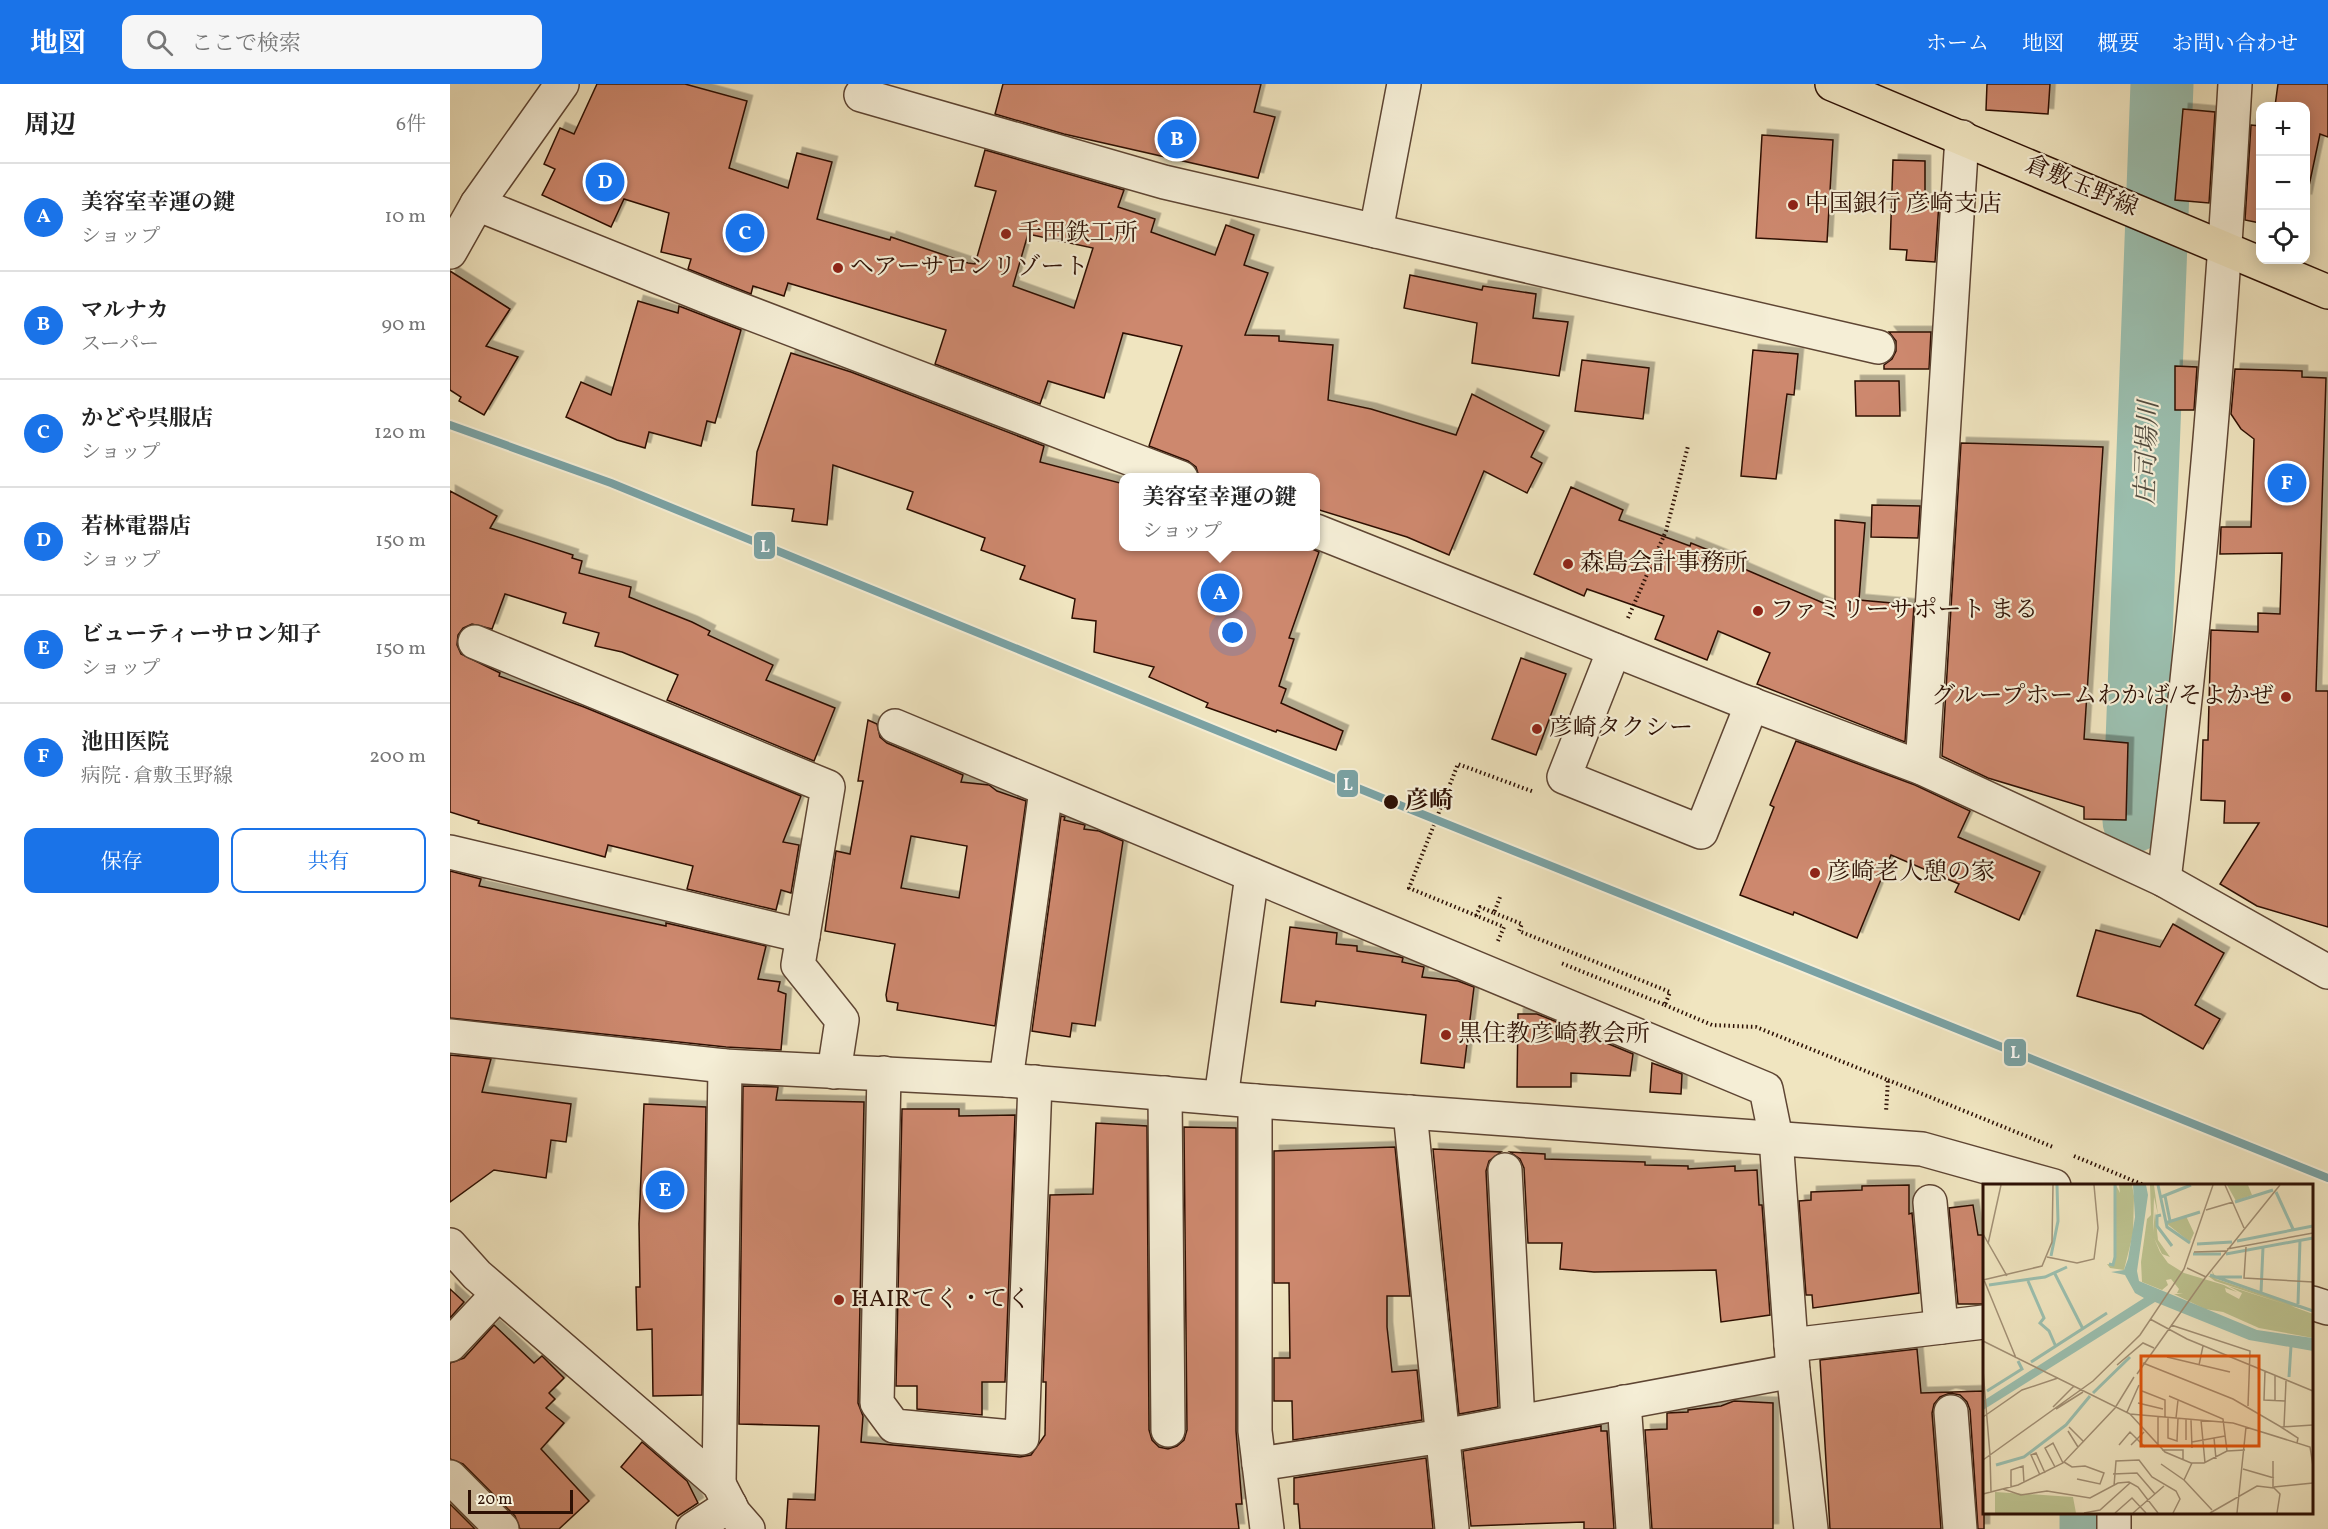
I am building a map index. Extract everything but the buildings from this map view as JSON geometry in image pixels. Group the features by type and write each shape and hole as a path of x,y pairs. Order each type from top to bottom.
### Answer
{"main road":[{"name":"倉敷玉野線","path":"1832,84 2328,292"}],"street":[{"path":"450,252 477,204 562,84"},
{"path":"1376,231 1404,84"},
{"path":"2164,880 2182,732 2226,249 2235,84"},
{"path":"861,95 1164,182 1878,347"},
{"path":"1922,768 1962,137"},
{"path":"477,204 718,301 1170,473"},
{"path":"1320,533 1752,704 1922,768 2164,880 2328,972"},
{"path":"475,642 828,787 798,965 842,1020 834,1072"},
{"path":"1614,650 1564,777 1701,832 1752,704"},
{"path":"895,726 1766,1089 1776,1138 1792,1358 1811,1529"},
{"path":"884,1073 877,1403 894,1426 1022,1438 1020,1081 1046,790"},
{"path":"450,852 803,936"},
{"path":"1221,1098 1252,875"},
{"path":"450,1036 725,1066 1020,1081 1256,1101 1922,1149 2050,1184"},
{"path":"725,1066 732,1506"},
{"path":"1165,1093 1168,1430"},
{"path":"1256,1101 1256,1431 1267,1529"},
{"path":"1410,1112 1452,1529"},
{"path":"1505,1170 1518,1422"},
{"path":"1930,1202 1941,1327"},
{"path":"450,1245 498,1294 732,1506"},
{"path":"450,1345 498,1294"},
{"path":"2313,1303 2328,1308"},
{"path":"1259,1464 1443,1436 1624,1402 1792,1358 1941,1327 1983,1322"},
{"path":"1624,1402 1634,1529"},
{"path":"1951,1412 1960,1529"},
{"path":"450,1478 502,1529"},
{"path":"693,1529 732,1506"}],"path":[{"path":"1614,650 1666,531 1688,446"},
{"path":"1510,942 1499,938 1504,927 1409,888 1458,764 1517,787"},
{"path":"1494,913 1500,897"},
{"path":"1476,916 1480,907 1522,924 1519,931 1670,992 1665,1005"},
{"path":"1554,960 1712,1025 1756,1027 2058,1149"},
{"path":"1884,1146 1888,1080"},
{"path":"2069,1154 2144,1184"}],"waterway":[{"name":"庄司場川","path":"2134,821 2162,84"},
{"name":"庄司場川","path":"2091,1514 2091,1529"}],"transit line":[{"name":"L","path":"450,425 611,483 1392,802 2328,1178"}],"place":[{"name":"マルナカ","path":"1177,139"},
{"name":"若林電器店","path":"605,182"},
{"name":"中国銀行 彦崎支店","path":"1793,205"},
{"name":"かどや呉服店","path":"745,233"},
{"name":"千田鉄工所","path":"1006,234"},
{"name":"ヘアーサロンリゾート","path":"838,268"},
{"name":"池田医院","path":"2287,483"},
{"name":"森島会計事務所","path":"1568,564"},
{"name":"美容室幸運の鍵","path":"1220,593"},
{"name":"ファミリーサポート まる","path":"1758,611"},
{"name":"グループホームわかば/そよかぜ","path":"2286,697"},
{"name":"彦崎タクシー","path":"1537,729"},
{"name":"彦崎","path":"1391,802"},
{"name":"彦崎老人憩の家","path":"1815,873"},
{"name":"黒住教彦崎教会所","path":"1446,1035"},
{"name":"ビューティーサロン知子","path":"665,1190"},
{"name":"HAIRてく・てく","path":"839,1300"}]}
